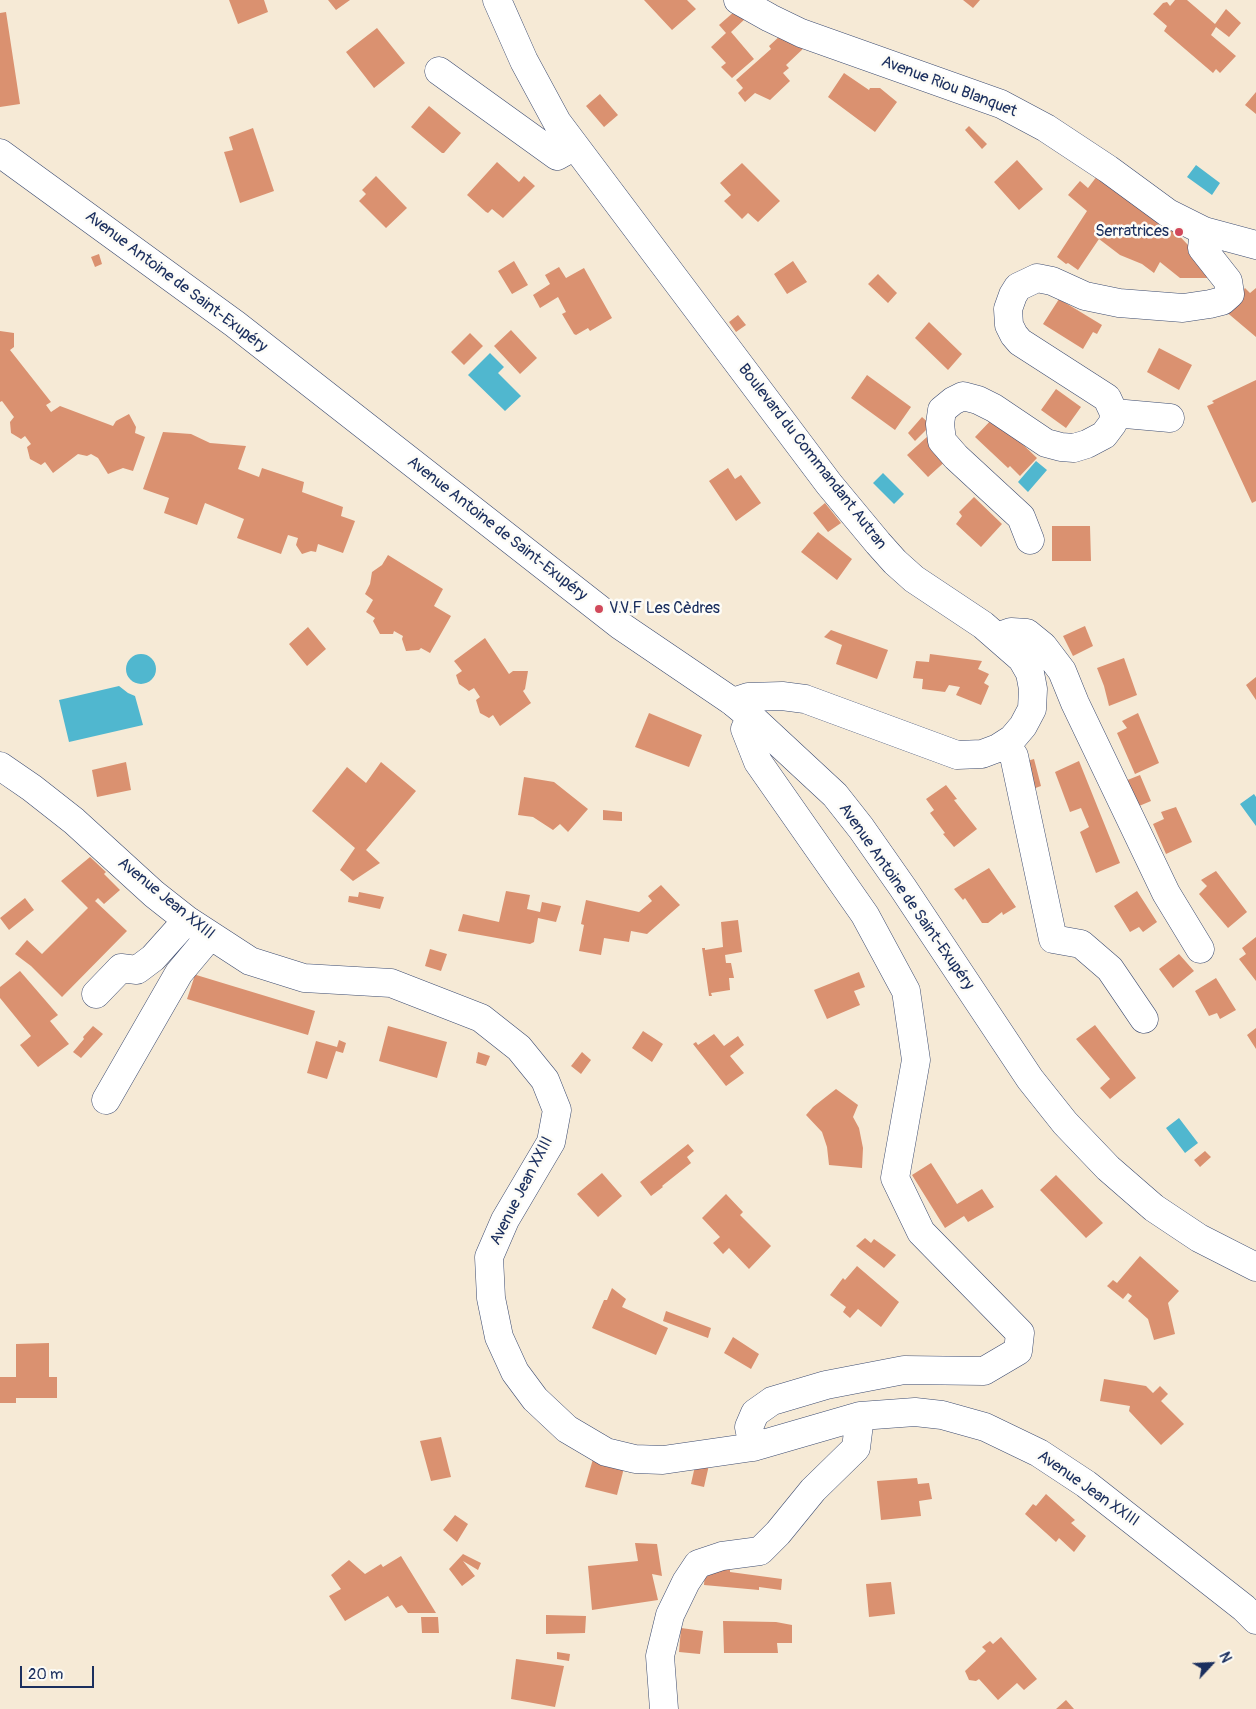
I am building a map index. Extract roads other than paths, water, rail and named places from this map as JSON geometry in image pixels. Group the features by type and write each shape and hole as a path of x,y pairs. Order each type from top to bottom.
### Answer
{"street":[{"name":"Boulevard du Commandant Autran","path":"497,0 524,61 556,122 829,484 878,544 914,579 997,636 1022,659 1030,673 1032,689 1032,709 1023,726 1005,744 982,754 957,755 805,699 782,696 748,697 742,709"},
{"name":"Avenue Riou Blanquet","path":"738,0 801,33 1001,104 1046,128 1168,213 1204,231 1256,245"},
{"path":"439,71 557,156 575,146"},
{"name":"Avenue Antoine de Saint-Exupéry","path":"0,153 227,318 621,626 742,709 835,795 861,828 1030,1079 1065,1123 1108,1168 1154,1208 1198,1238 1256,1267"},
{"path":"1030,540 1021,517 956,457 942,441 940,424 942,410 953,401 964,396 978,400 994,408 1046,443 1061,448 1074,448 1104,435 1113,423 1114,413 1106,398 1020,342 1014,335 1010,325 1008,309 1013,295 1018,286 1037,278 1052,281 1085,296 1119,303 1183,308 1222,301 1230,294 1228,281 1202,248 1204,231"},
{"path":"1114,413 1170,418"},
{"path":"997,636 1010,632 1027,633 1044,646 1062,671 1075,704 1166,893 1200,949"},
{"path":"742,709 745,729 758,762 865,915 906,991 916,1060 895,1178 920,1232 1020,1333 1018,1351 984,1371 904,1370 826,1385 772,1401 755,1413 749,1427 753,1447"},
{"path":"1005,744 1014,756 1053,939 1081,944 1110,969 1144,1019"},
{"name":"Avenue Jean XXIII","path":"0,766 32,788 74,822 154,894 187,920 250,961 304,978 391,983 481,1018 519,1048 545,1080 557,1110 551,1142 505,1220 489,1257 491,1298 499,1337 515,1372 535,1399 567,1429 606,1452 635,1459 663,1460 753,1447 860,1416 915,1412 942,1415 985,1427 1039,1453 1101,1495 1244,1608 1256,1620"},
{"path":"96,994 121,968 137,970 153,958 187,920"},
{"path":"106,1100 179,973 210,936"},
{"path":"664,1709 660,1656 670,1615 686,1582 698,1564 722,1556 760,1551 778,1533 812,1490 856,1448 860,1416"}],"water":[{"path":"1196,165 1220,183 1212,195 1187,177"},
{"path":"490,353 504,367 498,373 521,396 505,411 468,375"},
{"path":"1036,461 1047,470 1028,492 1018,482"},
{"path":"883,473 904,494 894,504 873,483"},
{"path":"141,654 152,658 156,669 152,680 141,684 130,680 126,669 130,658"},
{"path":"119,686 135,696 143,725 69,742 59,700"},
{"path":"1254,794 1256,797 1256,826 1240,804"},
{"path":"1179,1118 1198,1143 1185,1153 1166,1128"}],"place":[{"name":"Serratrices","path":"1179,232"},
{"name":"V.V.F Les Cèdres","path":"599,609"}]}
